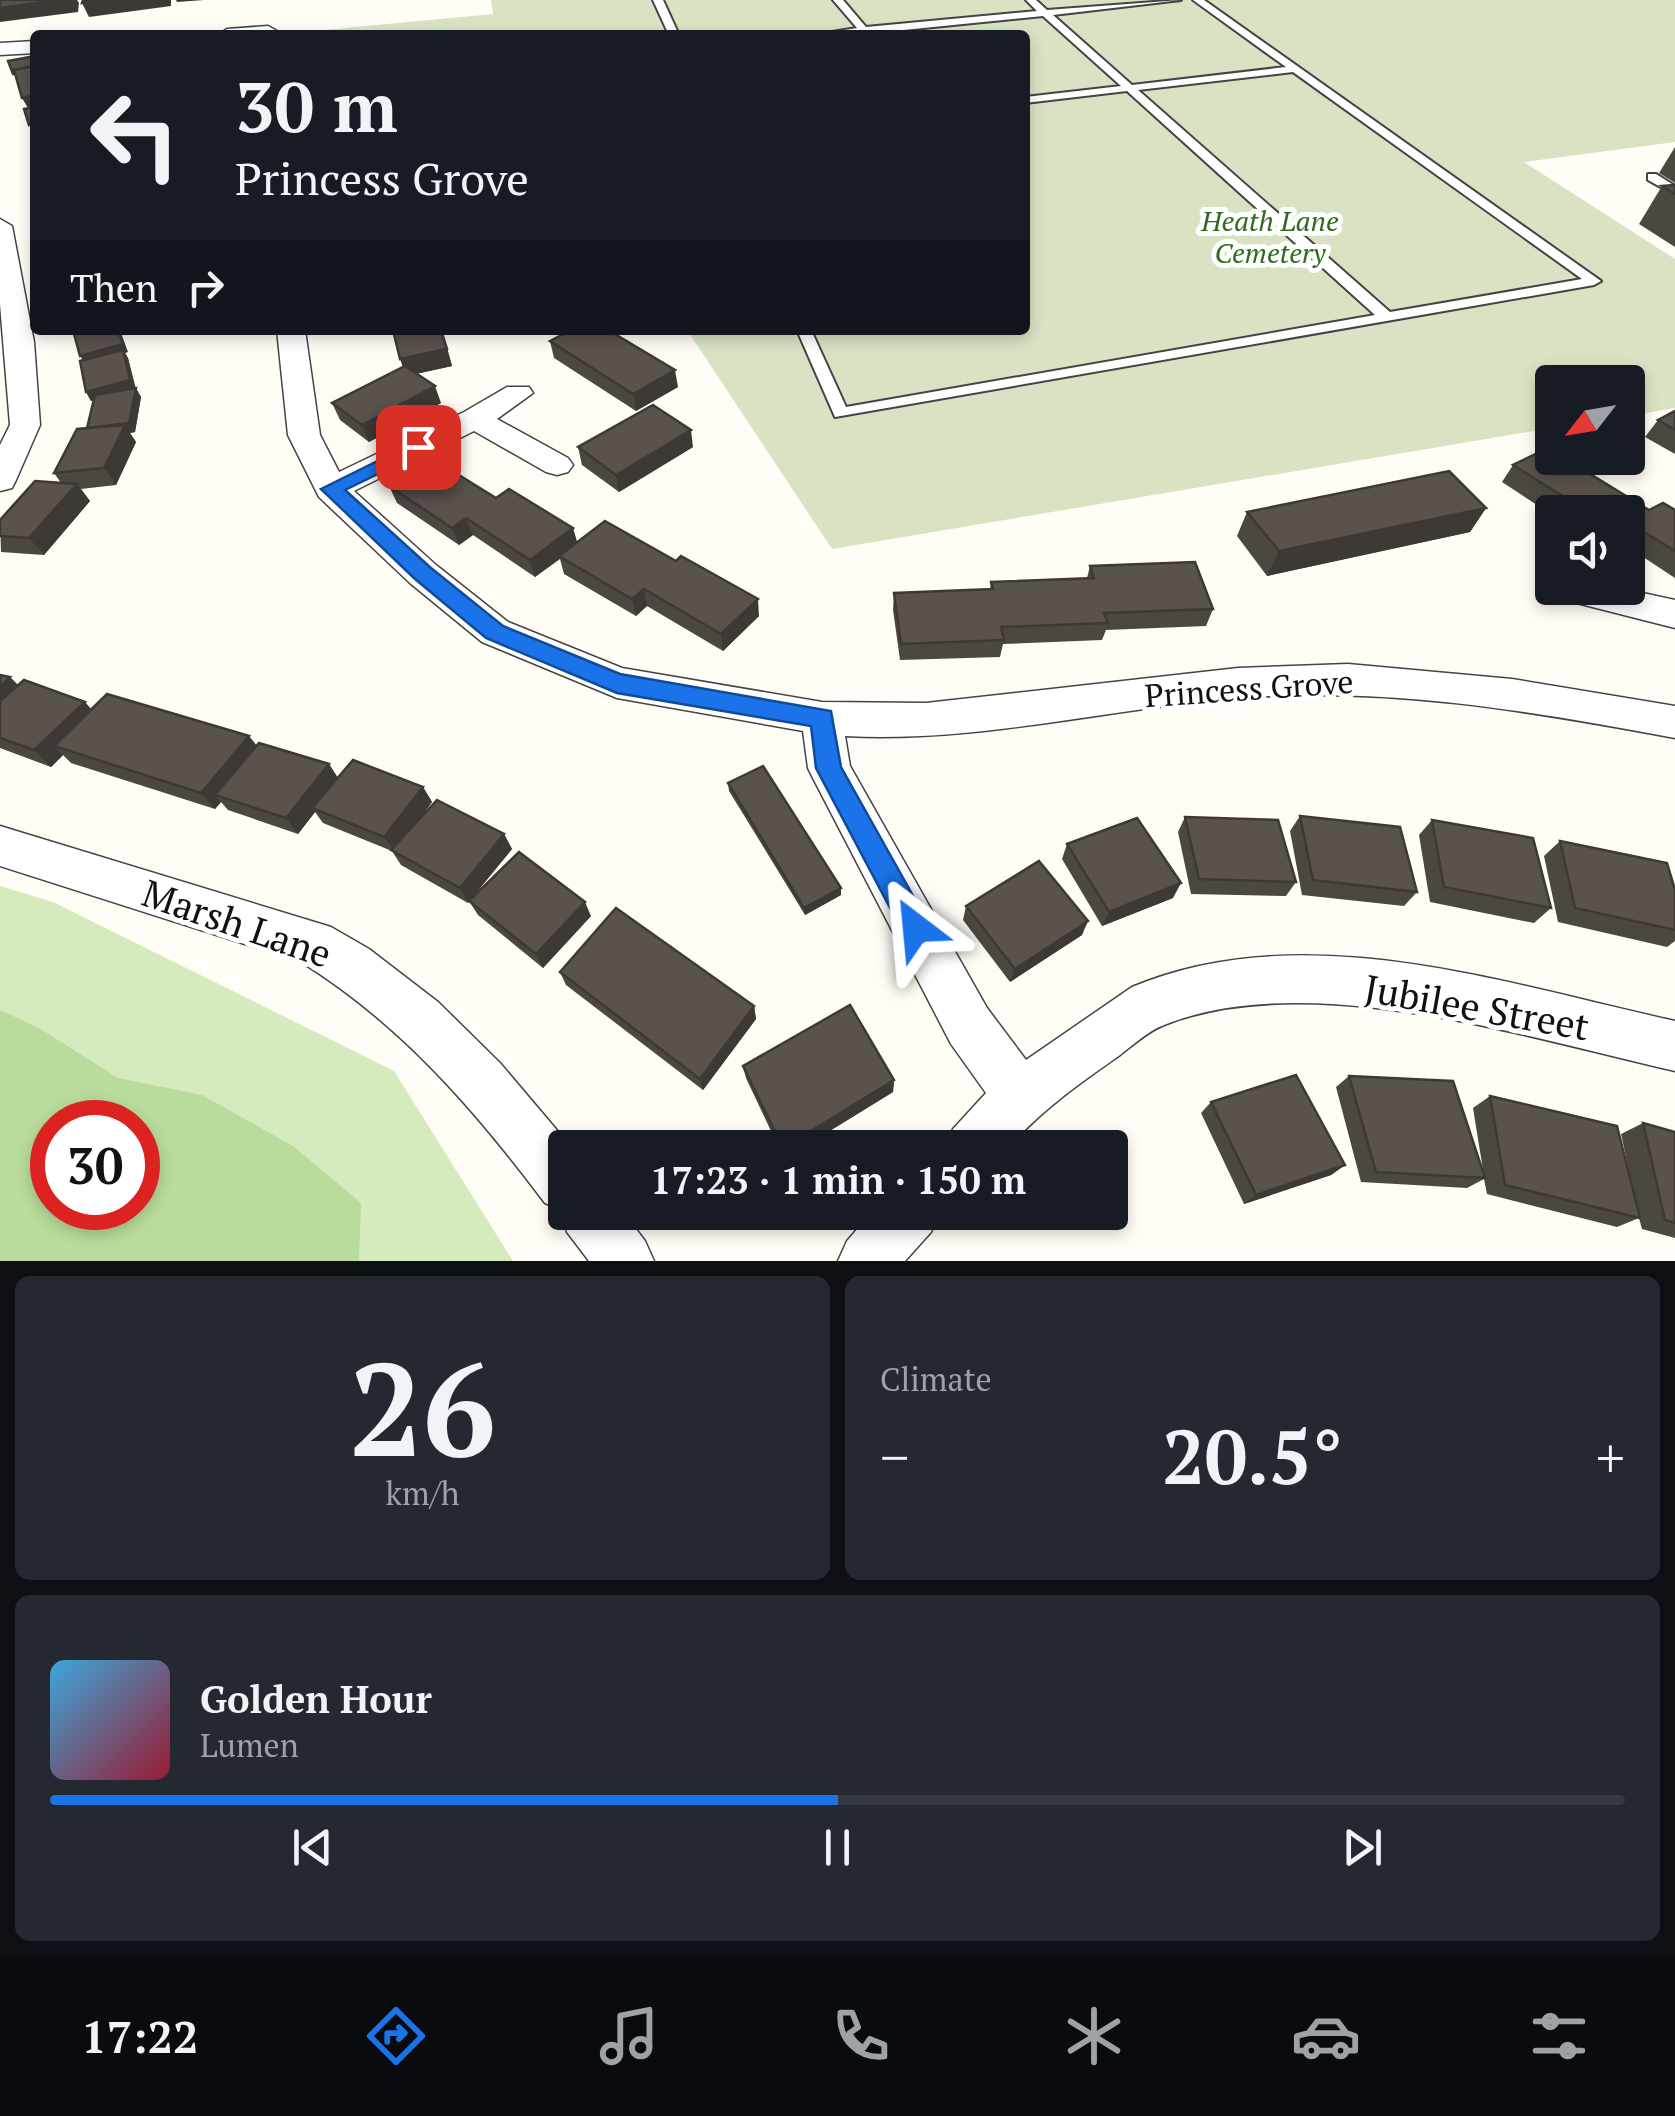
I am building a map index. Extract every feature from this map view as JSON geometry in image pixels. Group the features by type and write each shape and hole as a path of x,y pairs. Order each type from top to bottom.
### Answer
{"street":[{"path":"0,49 30,47"},
{"path":"0,226 20,342 25,425 0,480"},
{"name":"Princess Grove","path":"292,335 304,434 331,489 423,574 494,632 617,683 822,718 882,724 1075,705 1236,683 1358,678 1546,698 1675,722"},
{"path":"331,489 476,419 518,394"},
{"path":"476,419 557,465"},
{"path":"1638,605 1675,614"},
{"path":"822,718 829,768 969,1026 1020,1095"},
{"name":"Marsh Lane","path":"0,846 314,942 358,967 414,1010 475,1074 548,1163"},
{"name":"Jubilee Street","path":"988,1130 1020,1095 1149,1004 1224,984 1312,980 1426,990 1675,1046"},
{"path":"601,1230 624,1261"},
{"path":"867,1261 895,1230"}],"lane":[{"path":"658,0 672,30"},
{"path":"838,0 863,30"},
{"path":"1031,0 1386,317"},
{"path":"875,30 1176,0"},
{"path":"806,335 840,413 1594,281 1198,0"},
{"path":"1030,99 1295,69"},
{"path":"1652,177 1675,191"}],"green space":[{"name":"Heath Lane Cemetery","path":"491,0 1675,0 1675,142 1524,162 1675,259 1675,408 1645,413 1645,365 1535,365 1535,431 832,549 690,335 1030,335 1030,30 324,30 493,14"},
{"path":"0,886 53,902 394,1071 513,1261 0,1261"},
{"path":"0,1010 39,1028 118,1078 202,1095 293,1146 361,1203 359,1261 0,1261"}],"building":[{"path":"0,0 58,0 0,8"},
{"path":"30,57 30,67 14,70 13,74 8,61"},
{"path":"30,67 30,96 22,98 14,70"},
{"path":"74,335 120,335 123,344 80,356"},
{"path":"394,335 443,335 447,349 400,359"},
{"path":"561,335 616,335 675,370 633,394 550,341"},
{"path":"123,350 130,380 86,392 80,361"},
{"path":"405,366 435,386 362,425 332,403"},
{"path":"136,388 129,423 87,428 95,395"},
{"path":"653,405 691,430 616,475 578,447"},
{"path":"1675,411 1675,430 1658,420"},
{"path":"125,425 104,468 54,473 77,429"},
{"path":"1535,454 1535,475 1592,475 1624,495 1561,495 1513,465"},
{"path":"433,459 496,498 509,489 573,528 530,560 466,518 452,528 389,486"},
{"path":"1449,471 1486,508 1279,551 1247,512"},
{"path":"35,481 77,484 29,538 0,536 0,520"},
{"path":"1663,503 1675,510 1675,551 1645,532 1645,508 1649,510"},
{"path":"605,521 676,561 681,556 758,599 721,634 644,589 632,599 559,556"},
{"path":"1195,562 1213,609 1104,613 1108,623 1001,627 1004,640 901,644 894,593 993,589 991,582 1094,578 1090,566"},
{"path":"24,680 85,702 34,750 0,738 0,701"},
{"path":"107,694 249,736 201,793 54,746"},
{"path":"259,743 329,764 286,818 215,795"},
{"path":"353,760 423,787 384,837 312,808"},
{"path":"763,766 841,888 804,908 728,783"},
{"path":"437,800 504,834 460,888 391,850"},
{"path":"1300,816 1400,827 1417,892 1313,880"},
{"path":"1185,817 1278,820 1296,882 1199,879"},
{"path":"1137,818 1181,883 1109,912 1067,844"},
{"path":"1432,820 1533,838 1551,908 1444,887"},
{"path":"1560,841 1667,863 1675,890 1675,930 1575,908"},
{"path":"519,852 585,902 536,954 469,901"},
{"path":"1039,861 1088,921 1015,969 966,906"},
{"path":"616,908 754,1006 700,1079 560,972"},
{"path":"850,1005 894,1080 812,1130 774,1130 743,1066"},
{"path":"1296,1075 1345,1165 1256,1195 1211,1102"},
{"path":"1349,1076 1453,1081 1485,1178 1376,1172"},
{"path":"1490,1096 1617,1126 1640,1218 1505,1185"},
{"path":"1643,1123 1675,1132 1675,1223 1665,1220"}],"route":[{"path":"418,447 331,489 423,574 494,632 617,683 822,718 829,768 916,928"}]}
